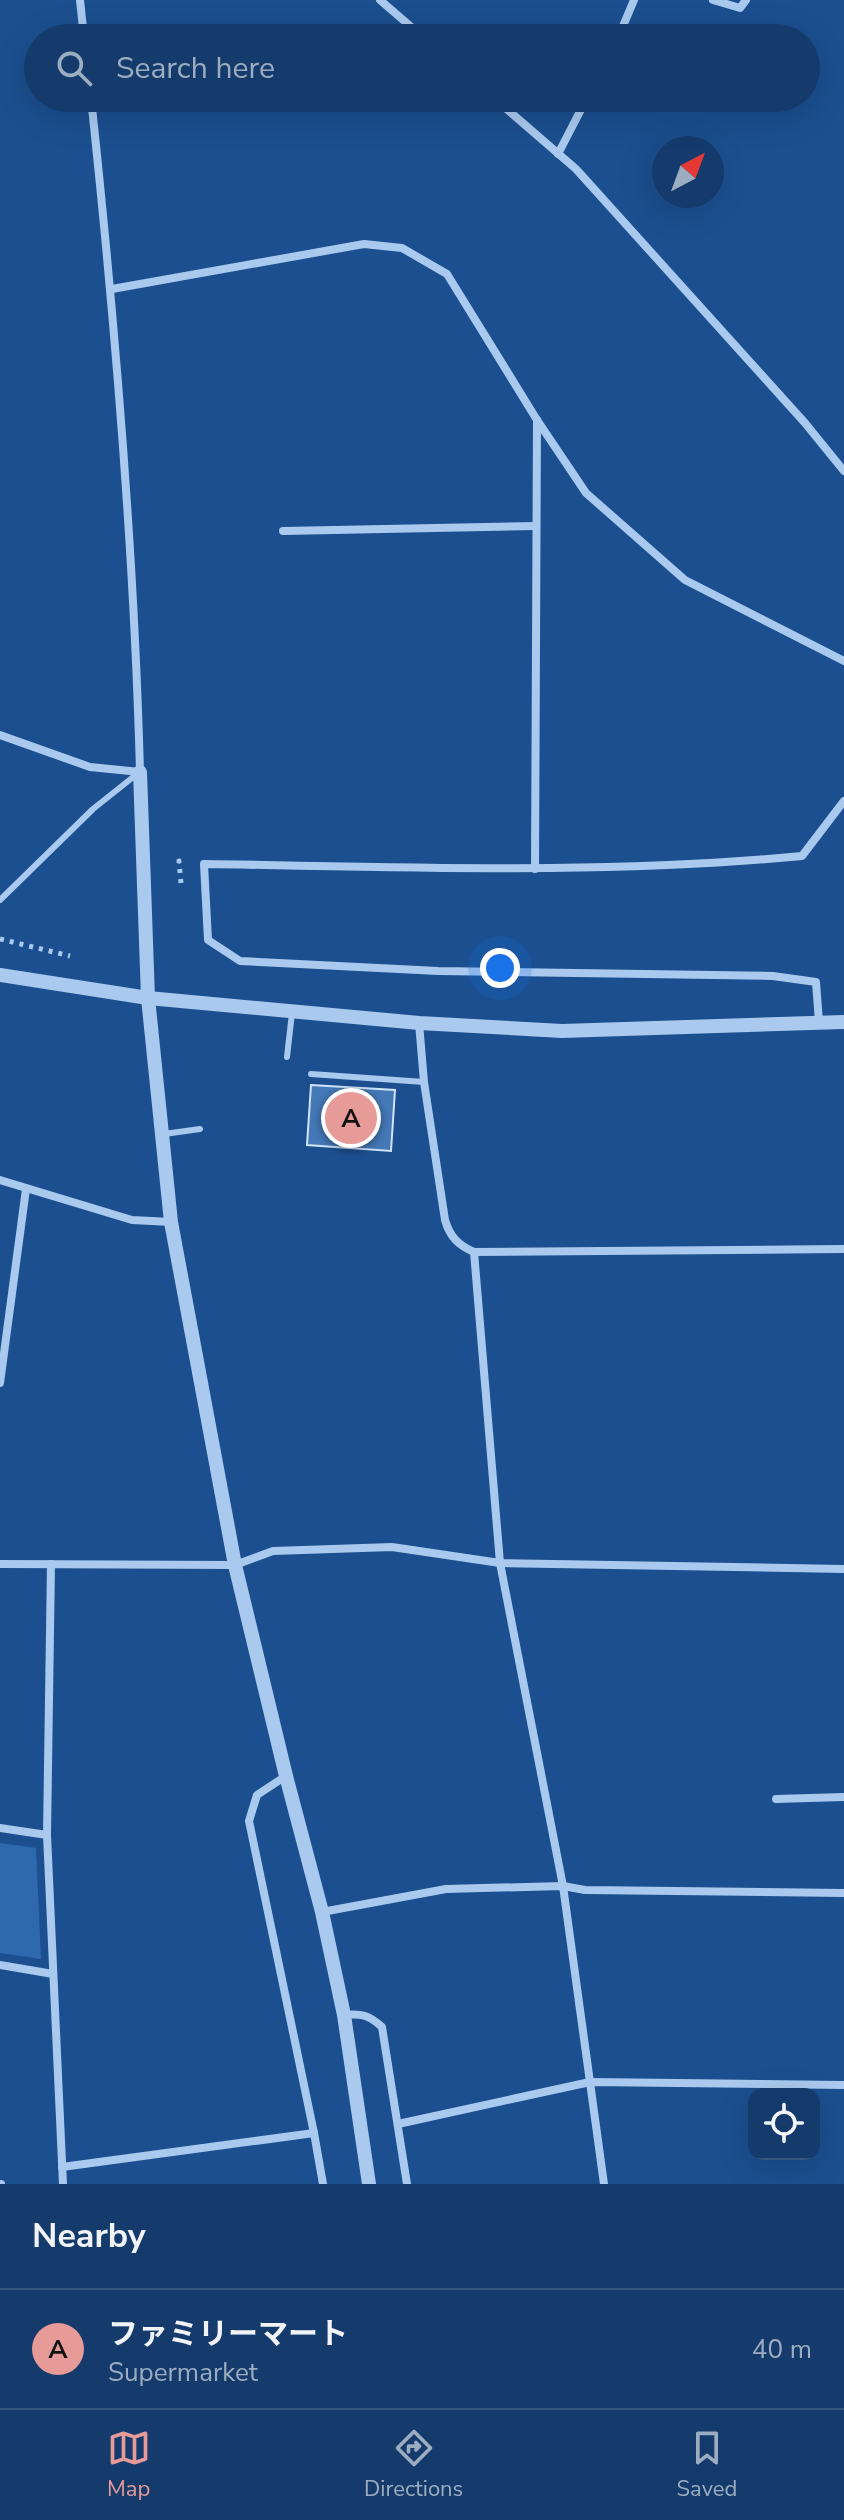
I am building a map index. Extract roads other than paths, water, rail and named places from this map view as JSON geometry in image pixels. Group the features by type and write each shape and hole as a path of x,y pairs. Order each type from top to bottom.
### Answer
{"street":[{"path":"80,0 83,24"},
{"path":"380,0 408,24"},
{"path":"624,24 634,0"},
{"path":"713,0 740,8 746,0"},
{"path":"93,112 112,289 136,661 148,998 171,1222 235,1565 322,1912 344,2015 369,2184"},
{"path":"510,112 576,169 805,423 844,471"},
{"path":"558,154 580,112"},
{"path":"112,289 364,244 402,248 447,274 586,493 685,580 844,661"},
{"path":"535,869 537,420"},
{"path":"283,531 536,526"},
{"path":"0,735 90,767 140,772"},
{"path":"819,1022 816,982 773,976 438,971 240,961 208,940 204,864 535,869 704,865 802,856 844,801"},
{"path":"0,975 148,998 419,1023 562,1031 844,1022"},
{"path":"419,1023 424,1082 449,1234 460,1246 474,1252 844,1249"},
{"path":"0,1180 132,1220 171,1222"},
{"path":"0,1383 26,1189"},
{"path":"474,1252 500,1563 563,1886 604,2184"},
{"path":"0,1564 235,1565 273,1551 392,1547 500,1563 844,1569"},
{"path":"51,1564 47,1835 63,2184"},
{"path":"286,1776 257,1795 249,1821 323,2184"},
{"path":"776,1799 844,1797"},
{"path":"0,1828 47,1835"},
{"path":"322,1912 446,1889 563,1886 600,1890 844,1893"},
{"path":"0,1965 53,1974"},
{"path":"344,2015 360,2013 382,2027 407,2184"},
{"path":"398,2124 590,2082 844,2085"},
{"path":"62,2167 314,2133"}],"lane":[{"path":"0,900 93,809 140,772"},
{"path":"287,1057 292,1012"},
{"path":"311,1074 424,1082"},
{"path":"161,1134 200,1129"}],"place":[{"name":"ファミリーマート","path":"351,1118"}]}
